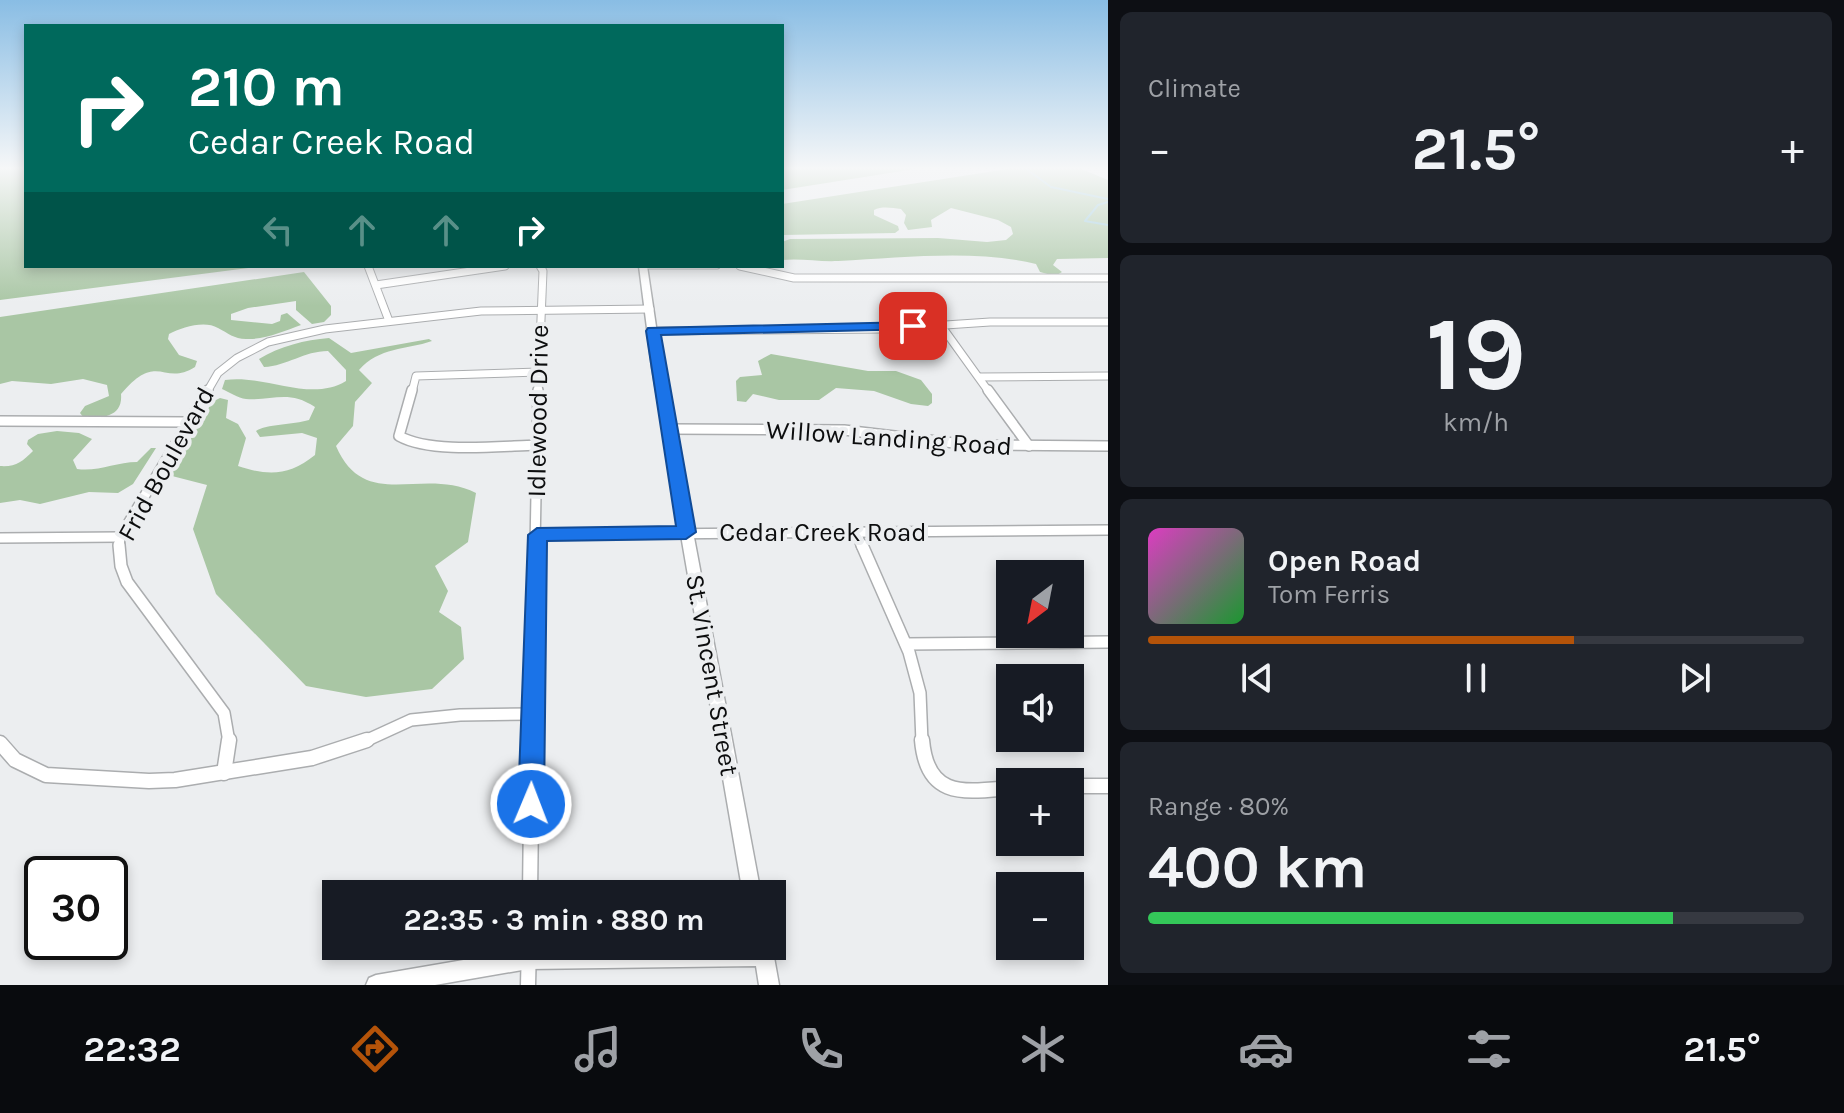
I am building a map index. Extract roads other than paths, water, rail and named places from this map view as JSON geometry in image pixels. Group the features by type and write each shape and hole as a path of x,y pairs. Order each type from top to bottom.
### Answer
{"street":[{"path":"369,268 389,321"},
{"path":"376,285 491,268"},
{"name":"Idlewood Drive","path":"530,880 541,268"},
{"name":"St. Vincent Street","path":"643,268 686,532 749,880"},
{"path":"749,268 794,278 1108,278"},
{"name":"Frid Boulevard","path":"224,773 229,741 224,713 127,582 120,565 120,537 218,373 247,352 302,332 470,311 650,309"},
{"path":"653,331 886,329 940,324 1108,322"},
{"path":"940,324 1029,446"},
{"path":"537,445 406,443 399,436 416,376 538,372"},
{"path":"979,377 1108,376"},
{"path":"0,421 188,422"},
{"name":"Willow Landing Road","path":"670,429 844,430 940,443 1108,446"},
{"name":"Cedar Creek Road","path":"537,535 1108,530"},
{"path":"856,533 906,644 920,692 923,749 933,776 944,786 968,792 996,789"},
{"path":"0,538 120,537"},
{"path":"906,644 1108,642"},
{"path":"0,743 29,770 46,775 149,781 224,773 321,756 411,720 452,715 533,714"},
{"path":"1084,786 1108,786"},
{"path":"376,985 492,960"},
{"path":"528,985 529,960"},
{"path":"765,960 769,985"}],"waterway":[{"path":"1091,214 1085,221 1108,225"}]}
